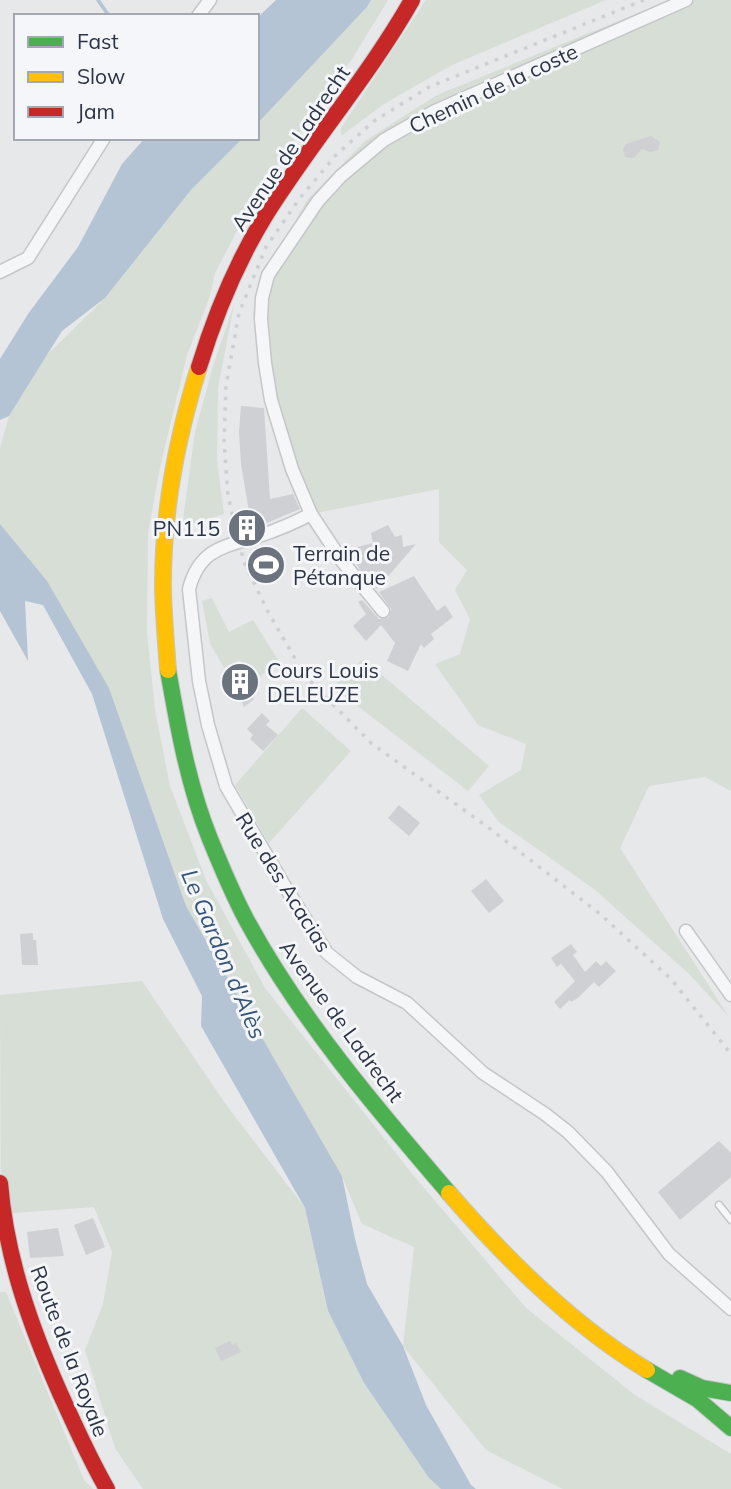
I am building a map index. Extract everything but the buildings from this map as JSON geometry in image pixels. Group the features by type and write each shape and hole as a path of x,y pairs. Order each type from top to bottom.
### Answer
{"main road":[{"name":"Avenue de Ladrecht","path":"412,0 372,66 264,218 231,282 202,351 181,426 166,513 161,587 169,672 183,753 204,826 228,883 267,956 314,1026 383,1114 478,1226 544,1290 595,1335 637,1365 705,1405 724,1419 731,1428"},
{"name":"Route de la Royale","path":"0,1183 1,1214 22,1298 90,1460 107,1489"},
{"name":"Avenue de Ladrecht","path":"544,1290 602,1332 672,1374 702,1388 731,1393"},
{"path":"731,1413 731,1418"}],"street":[{"name":"Chemin de la coste","path":"383,611 342,561 311,514 292,469 271,400 261,319 262,298 268,275 318,201 341,176 384,140 435,111 685,0"},
{"path":"0,272 28,258 103,140"},
{"name":"Rue des Acacias","path":"311,514 276,530 226,544 201,562 193,575 189,589 199,681 208,725 226,786 314,934 338,963 407,1003 473,1065 568,1132 607,1172 669,1254 731,1309"},
{"path":"686,931 731,995"}],"lane":[{"path":"719,1205 731,1220"}],"shaded area":[{"path":"371,0 388,0 352,59 248,210 215,273 210,296 187,355 160,467 148,533 147,632 155,710 170,786 206,880 265,988 414,1176 526,1308 635,1395 731,1454 731,1489 563,1489 486,1450 403,1346 414,1247 362,1224 342,1176 186,906 109,688 0,524 0,448 9,416 47,355 105,298 191,190 241,140 259,140 259,122"},
{"path":"426,0 606,0 452,65 384,104 341,136 341,128"},
{"path":"670,0 731,0 731,791 705,777 649,786 620,848 729,1017 688,973 594,889 499,822 479,795 521,770 526,744 478,725 435,664 460,654 470,619 455,590 467,570 439,542 439,489 311,514 253,314 260,287 307,200 365,141 437,95"},
{"path":"234,305 218,388 217,460 224,514 182,527 195,432 213,366"},
{"path":"212,598 229,632 253,620 280,663 250,682 240,660 224,668 210,643 202,601"},
{"path":"363,659 489,766 468,791 333,687"},
{"path":"302,708 351,751 269,843 235,785"},
{"path":"142,981 227,1106 305,1208 328,1311 364,1383 429,1478 441,1489 143,1489 115,1448 85,1350 103,1304 112,1252 94,1207 1,1214 0,995"},
{"path":"0,1292 6,1292 84,1480 93,1489 0,1489"}],"water":[{"path":"276,0 371,0 259,122 259,16"},
{"path":"143,140 241,140 191,190 105,298 62,331 9,416 0,420 0,359 28,314 78,247 122,164"},
{"path":"0,524 47,581 109,688 186,906 342,1176 367,1284 403,1346 426,1405 471,1485 476,1489 441,1489 429,1478 364,1383 328,1311 305,1208 201,1026 202,996 163,919 92,694 43,605 25,601 28,661 0,611"}],"waterway":[{"path":"98,0 108,14"}],"railway":[{"path":"644,0 429,87 374,121 336,155 300,198 266,247 239,313 226,386 224,442 228,496 244,562 267,610 305,676 371,743 489,828 600,914 671,979 731,1054"}],"traffic: fast":[{"path":"168,670 180,734 202,819 247,921 268,958 315,1028 367,1096 449,1193"},
{"path":"647,1370 697,1399 731,1428"},
{"path":"680,1378 702,1388 731,1393"}],"traffic: slow":[{"path":"168,670 163,595 166,529 178,447 199,367"},
{"path":"449,1193 493,1242 566,1312 647,1370"}],"traffic: jam":[{"path":"199,367 227,289 265,216 412,0"},
{"path":"0,1183 8,1237 29,1316 60,1393 107,1489"}],"place":[{"name":"PN115","path":"247,528"},
{"name":"Terrain de Pétanque","path":"266,565"},
{"name":"Cours Louis DELEUZE","path":"240,682"}],"water label":[{"name":"Le Gardon d'Alès","path":"224,954"}]}
